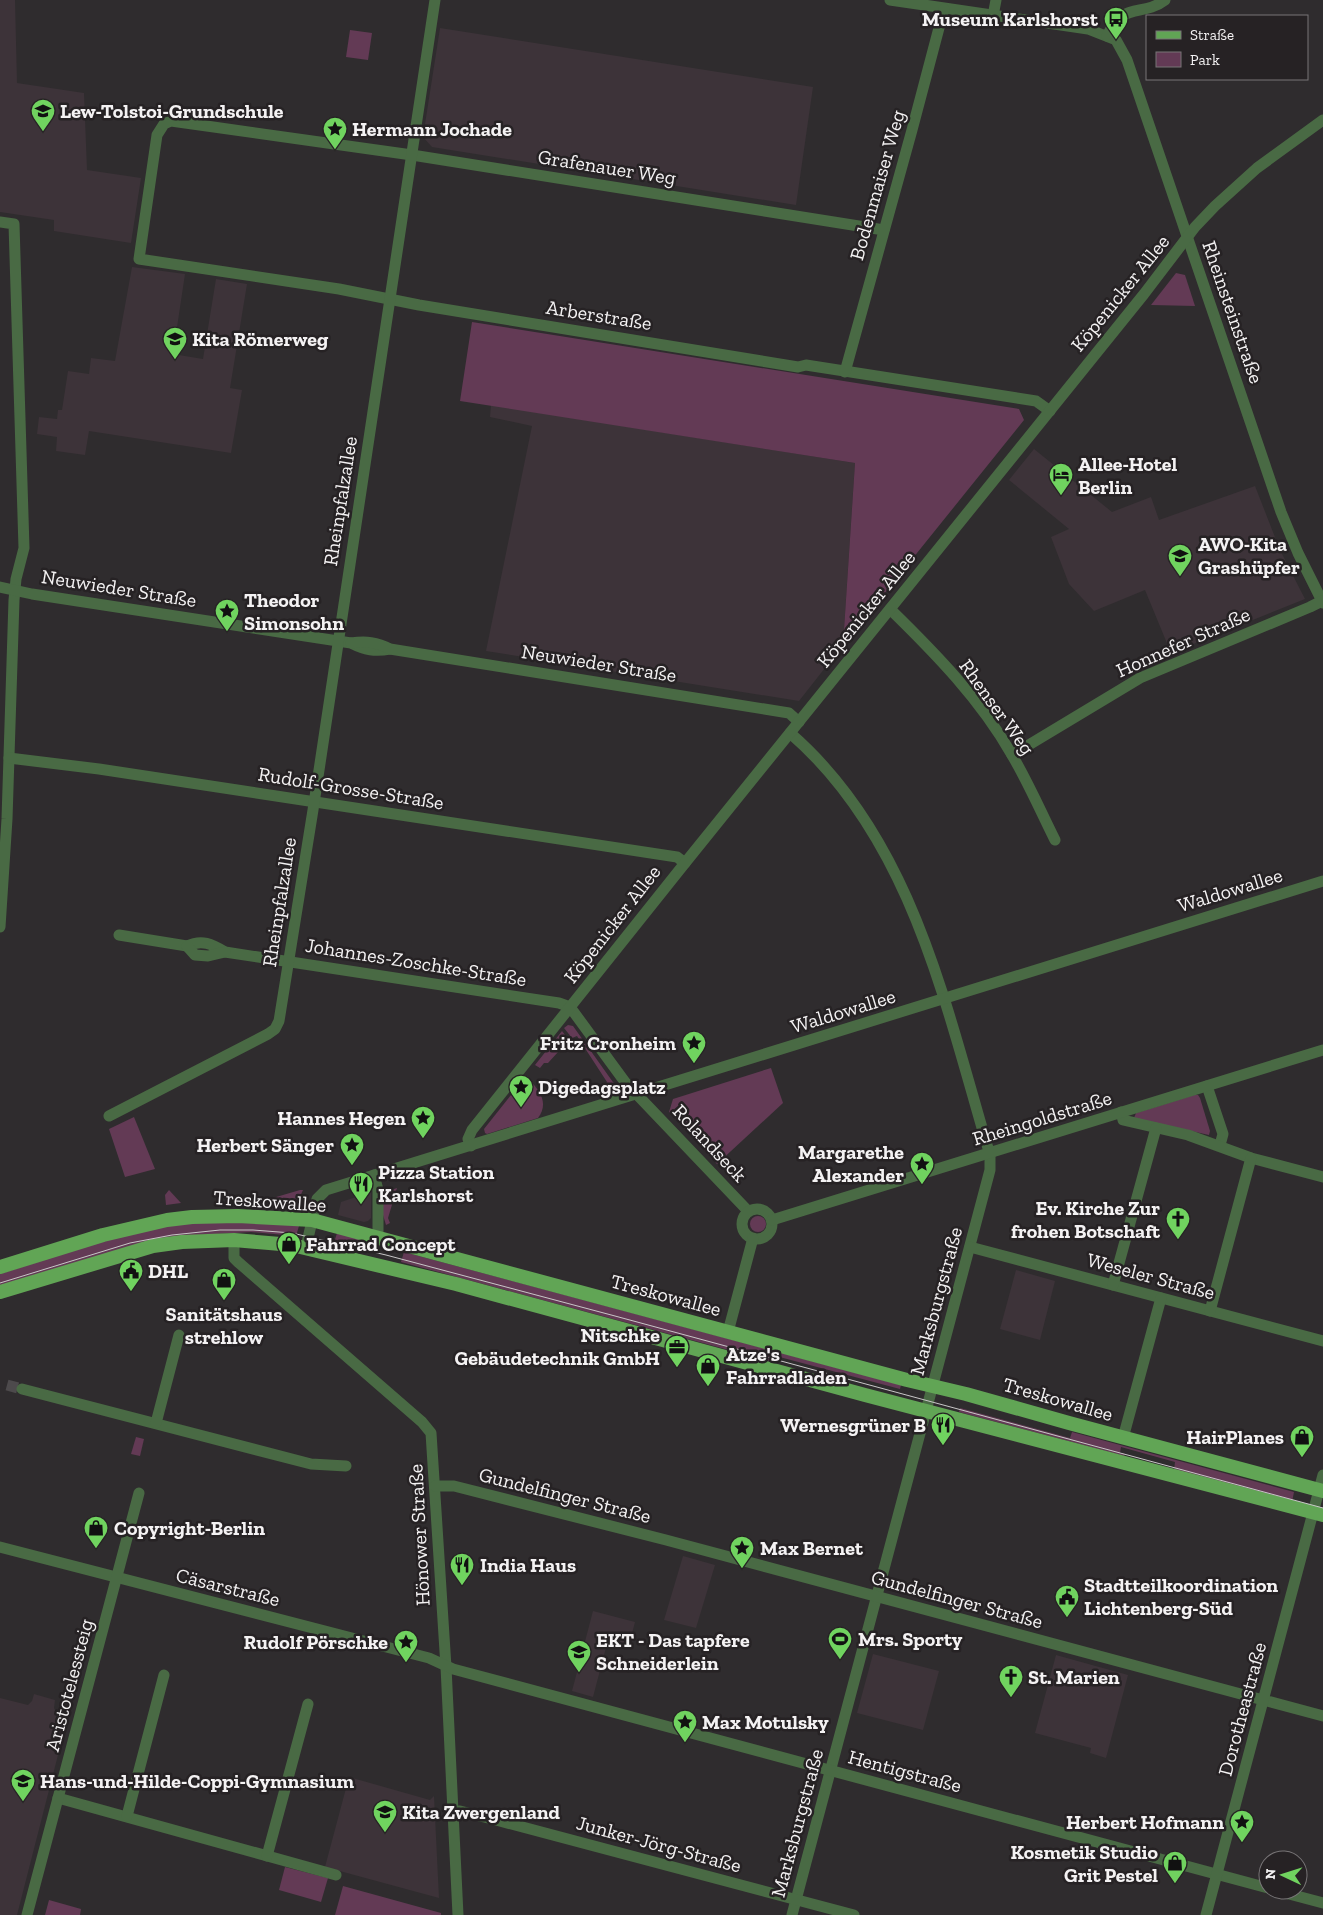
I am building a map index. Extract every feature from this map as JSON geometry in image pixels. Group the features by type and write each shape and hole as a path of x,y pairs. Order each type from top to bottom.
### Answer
{"main road":[{"name":"Treskowallee","path":"0,1267 103,1235 167,1220 230,1216 312,1220 966,1394 1321,1491"},
{"name":"Treskowallee","path":"0,1292 153,1246 182,1242 234,1240 306,1247 461,1286 1318,1514"}],"street":[{"name":"Rheinpfalzallee","path":"109,1116 268,1034 275,1029 279,1021 435,0"},
{"path":"890,0 1088,29 1107,36 1113,23 1121,16 1158,6 1165,0"},
{"path":"993,16 996,0"},
{"name":"Bodenmaiser Weg","path":"845,372 944,9"},
{"name":"Rheinsteinstraße","path":"1107,36 1116,40 1127,60 1281,512 1298,553 1322,602"},
{"name":"Grafenauer Weg","path":"139,259 157,135 164,124 171,120 412,155 884,230"},
{"name":"Köpenicker Allee","path":"471,1146 468,1139 470,1132 1202,220 1257,168 1323,120"},
{"path":"0,222 14,224 24,548 15,590 0,927"},
{"name":"Arberstraße","path":"139,259 390,298 419,305 714,353 798,366 806,365 1036,401 1050,411"},
{"name":"Neuwieder Straße","path":"0,588 351,643 378,643 390,649 789,713 799,722"},
{"name":"Honnefer Straße","path":"1012,754 1140,678 1322,602"},
{"name":"Rhenser Weg","path":"890,609 932,650 986,716 1012,754 1055,840"},
{"name":"Marksburgstraße","path":"790,733 847,794 886,854 917,919 944,999 990,1154 990,1170 970,1247 792,1915"},
{"name":"Rudolf-Grosse-Straße","path":"9,758 98,768 677,857 685,863"},
{"name":"Waldowallee","path":"306,1247 317,1199 326,1190 1323,881"},
{"name":"Johannes-Zoschke-Straße","path":"119,935 188,946 195,955 208,956 225,952 559,1003 570,1007"},
{"name":"Rolandseck","path":"570,1007 625,1082 748,1211"},
{"name":"Rheingoldstraße","path":"772,1220 1323,1050"},
{"path":"1207,1086 1223,1134 1220,1145"},
{"path":"1121,1112 1123,1120 1188,1135 1220,1145 1251,1158 1323,1177"},
{"path":"1113,1285 1156,1128"},
{"path":"1210,1311 1251,1158"},
{"path":"374,1175 378,1190 378,1237"},
{"name":"Rolandseck","path":"753,1238 747,1236 742,1228 742,1218 748,1211 757,1208 762,1209 772,1220"},
{"path":"728,1332 753,1238 760,1239 768,1234 771,1230 772,1220"},
{"name":"Hönower Straße","path":"234,1240 234,1258 238,1262 429,1430 432,1437 458,1911"},
{"name":"Weseler Straße","path":"970,1247 1323,1341"},
{"path":"1123,1438 1161,1298"},
{"path":"156,1422 179,1335"},
{"path":"22,1389 156,1422 311,1464 346,1466"},
{"path":"1318,1514 1323,1475"},
{"name":"Gundelfinger Straße","path":"435,1486 454,1486 666,1540 1323,1716"},
{"name":"Aristotelessteig","path":"26,1915 139,1493"},
{"name":"Dorotheastraße","path":"1206,1915 1264,1700 1318,1514"},
{"name":"Cäsarstraße","path":"0,1547 429,1658 446,1667"},
{"name":"Hentigstraße","path":"446,1667 1258,1885"},
{"path":"127,1816 164,1675"},
{"path":"266,1856 308,1704"},
{"path":"58,1798 336,1875"},
{"name":"Junker-Jörg-Straße","path":"453,1812 460,1811 503,1822 854,1915"},
{"path":"1308,1899 1323,1903"},
{"path":"458,1911 462,1908 468,1915"}],"shaded area":[{"name":"Lew-Tolstoi-Grundschule","path":"0,0 15,0 17,83 84,93 87,170 141,178 131,243 54,231 54,220 0,212"},
{"path":"440,28 813,87 796,205 432,147 423,137"},
{"name":"Kita Römerweg","path":"132,267 185,274 173,354 203,359 216,279 247,284 230,388 242,390 231,453 89,431 85,455 56,451 57,437 37,434 39,417 57,419 58,410 62,410 68,371 89,374 91,358 115,361"},
{"path":"491,405 855,463 843,645 799,701 486,651 532,426 490,417"},
{"name":"AWO-Kita Grashüpfer","path":"1034,449 1112,512 1151,497 1159,520 1255,486 1280,550 1305,599 1171,653 1145,590 1094,611 1069,584 1051,537 1069,529 1009,480"},
{"path":"371,1192 371,1218 368,1221 364,1222 338,1215 341,1202"},
{"path":"1016,1270 1055,1281 1040,1340 1000,1329"},
{"path":"683,1556 715,1565 696,1628 664,1620"},
{"path":"593,1611 635,1622 629,1645 608,1640 593,1697 572,1691"},
{"path":"873,1654 939,1671 923,1730 857,1713"},
{"path":"1056,1655 1128,1675 1106,1758 1090,1753 1091,1748 1035,1733"},
{"name":"Hans-und-Hilde-Coppi-Gymnasium","path":"34,1694 55,1700 54,1708 57,1714 68,1716 17,1915 0,1915 0,1698 28,1705 32,1701"},
{"name":"Kita Zwergenland","path":"349,1777 430,1800 434,1796 439,1898 325,1867"}],"green space":[{"path":"350,30 372,33 368,60 346,57"},
{"path":"1176,273 1185,275 1195,306 1151,305"},
{"path":"472,322 1019,409 1024,420 843,645 855,463 460,401"},
{"path":"568,1025 573,1026 615,1085 608,1088 607,1082 577,1036 572,1038 564,1028"},
{"path":"562,1031 569,1040 548,1063 544,1063 540,1068 535,1065"},
{"path":"771,1068 783,1103 717,1164 669,1112 673,1099"},
{"name":"Digedagsplatz","path":"523,1080 530,1080 542,1098 543,1107 538,1118 487,1134 485,1133 484,1129"},
{"path":"1198,1095 1200,1098 1210,1131 1209,1135 1134,1118 1136,1113"},
{"path":"134,1117 155,1169 125,1177 109,1129"},
{"path":"397,1188 388,1218 390,1223 386,1225 383,1215 383,1193"},
{"path":"169,1190 181,1203 166,1205 165,1195"},
{"path":"303,1190 298,1201 295,1202 266,1200"},
{"path":"758,1216 764,1218 766,1224 764,1230 758,1232 752,1230 750,1224 752,1218"},
{"path":"237,1221 299,1226 296,1236 251,1232 182,1236 0,1286 0,1274 115,1237 178,1224"},
{"path":"337,1233 368,1241 357,1252 333,1246"},
{"path":"404,1252 901,1385 900,1389 772,1355 770,1361 401,1262"},
{"path":"960,1408 1070,1438 1072,1432 1294,1492 1292,1502 1174,1470 1175,1462 1121,1447 1120,1453 1125,1454 1124,1456 959,1412"},
{"path":"136,1437 144,1439 140,1456 131,1454"},
{"path":"285,1867 328,1878 321,1902 279,1890"},
{"path":"343,1886 441,1913 441,1915 335,1915"},
{"path":"49,1900 81,1909 80,1915 45,1915"}],"tunnel":[{"path":"7,1385 22,1389"}],"tram line":[{"path":"0,1283 130,1243 172,1235 220,1230 292,1233 386,1255 615,1316 1323,1508"}],"place":[{"name":"Museum Karlshorst","path":"1116,40"},
{"name":"Lew-Tolstoi-Grundschule","path":"43,132"},
{"name":"Hermann Jochade","path":"335,150"},
{"name":"Kita Römerweg","path":"175,360"},
{"name":"Allee-Hotel Berlin","path":"1061,496"},
{"name":"AWO-Kita Grashüpfer","path":"1180,577"},
{"name":"Theodor Simonsohn","path":"227,632"},
{"name":"Fritz Cronheim","path":"694,1064"},
{"name":"Digedagsplatz","path":"521,1108"},
{"name":"Hannes Hegen","path":"423,1139"},
{"name":"Herbert Sänger","path":"352,1166"},
{"name":"Margarethe Alexander","path":"922,1185"},
{"name":"Pizza Station Karlshorst","path":"361,1205"},
{"name":"Ev. Kirche Zur frohen Botschaft","path":"1178,1240"},
{"name":"Fahrrad Concept","path":"289,1265"},
{"name":"DHL","path":"131,1292"},
{"name":"Sanitätshaus strehlow","path":"224,1301"},
{"name":"Nitschke Gebäudetechnik GmbH","path":"677,1368"},
{"name":"Atze's Fahrradladen","path":"708,1387"},
{"name":"Wernesgrüner B","path":"943,1446"},
{"name":"HairPlanes","path":"1302,1458"},
{"name":"Copyright-Berlin","path":"96,1549"},
{"name":"Max Bernet","path":"742,1569"},
{"name":"India Haus","path":"462,1586"},
{"name":"Stadtteilkoordination Lichtenberg-Süd","path":"1067,1618"},
{"name":"Mrs. Sporty","path":"840,1660"},
{"name":"Rudolf Pörschke","path":"406,1663"},
{"name":"EKT - Das tapfere Schneiderlein","path":"579,1673"},
{"name":"St. Marien","path":"1011,1698"},
{"name":"Max Motulsky","path":"685,1743"},
{"name":"Hans-und-Hilde-Coppi-Gymnasium","path":"23,1802"},
{"name":"Kita Zwergenland","path":"385,1833"},
{"name":"Herbert Hofmann","path":"1242,1843"},
{"name":"Kosmetik Studio Grit Pestel","path":"1175,1884"}]}
